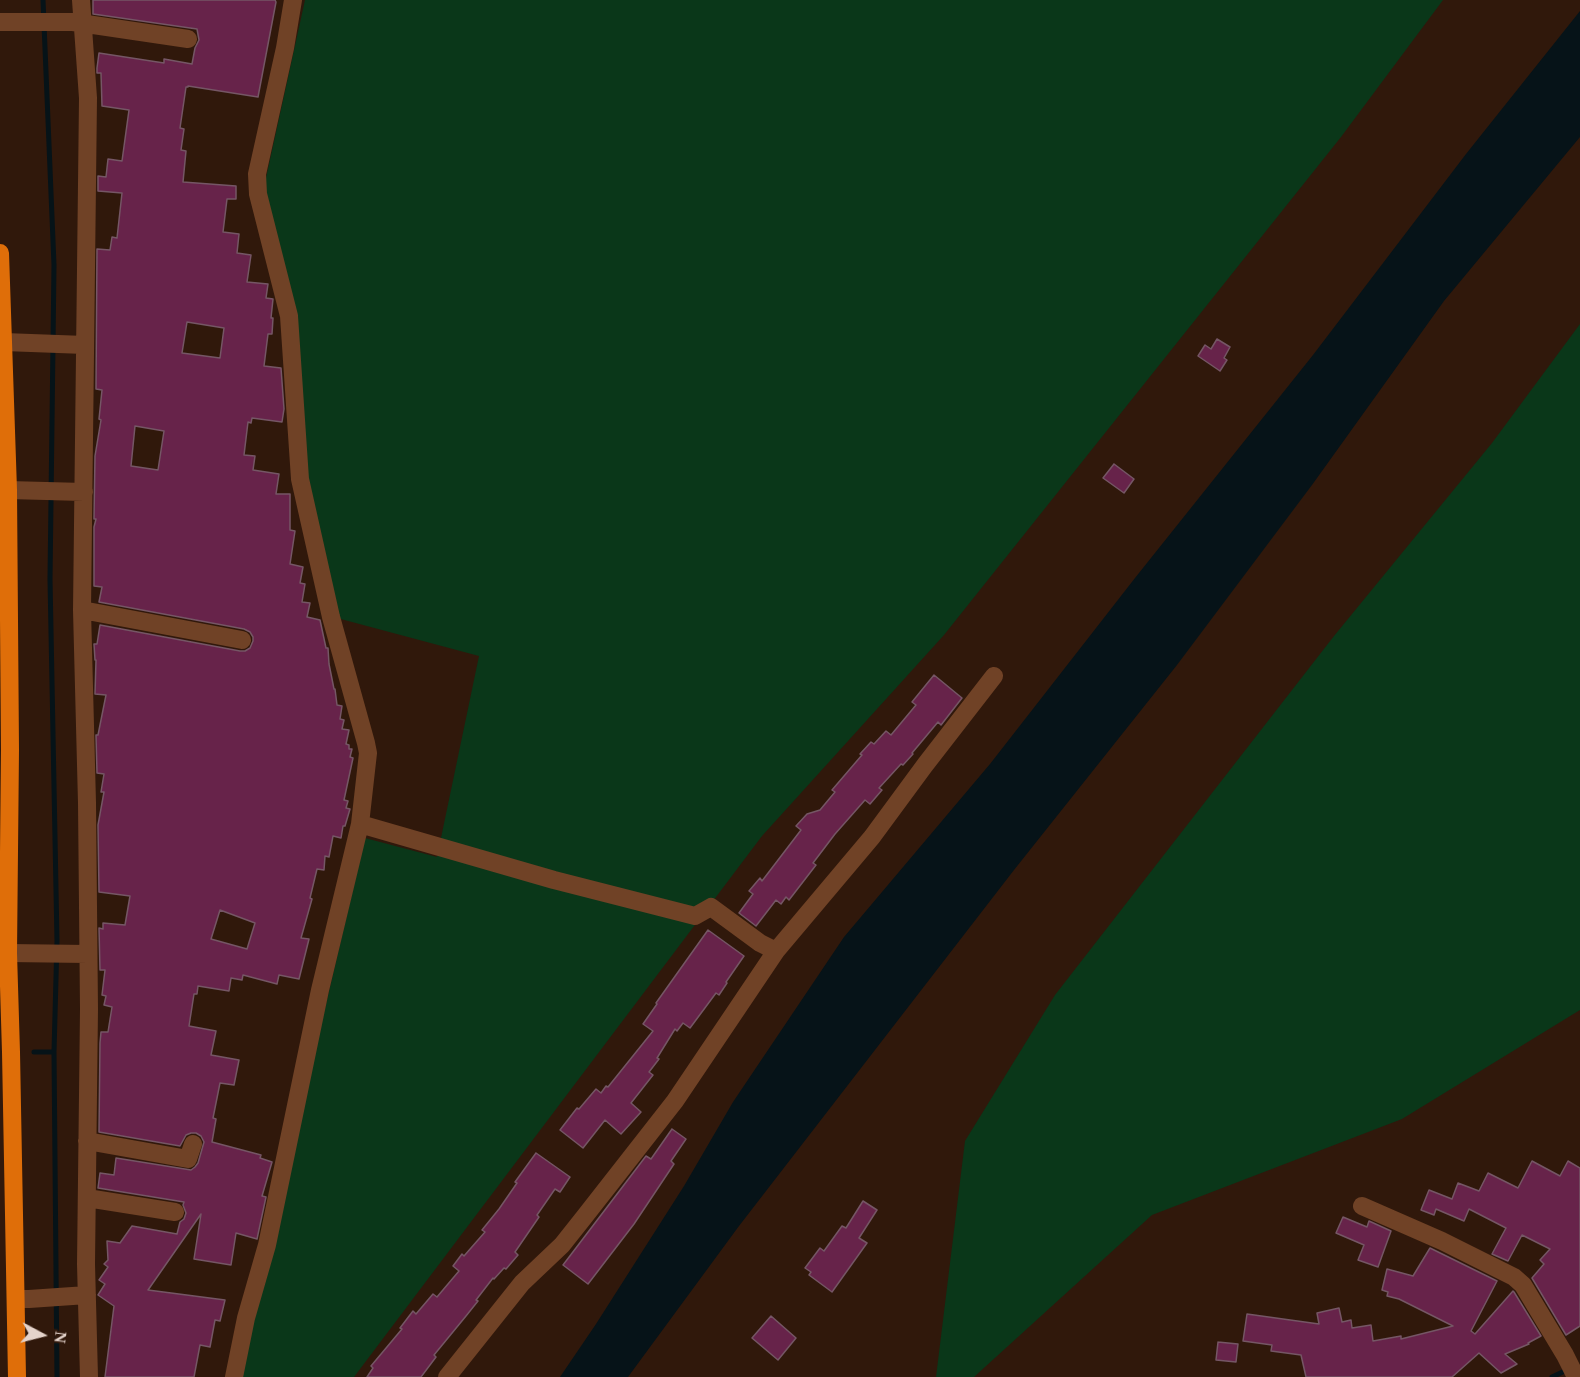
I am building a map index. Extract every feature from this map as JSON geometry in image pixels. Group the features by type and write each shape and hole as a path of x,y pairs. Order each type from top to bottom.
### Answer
{"highway":[{"path":"0,253 15,490 8,953 23,1299 17,1377"}],"street":[{"path":"81,0 78,23 88,98 76,492 82,610 87,803 80,954 87,1141 84,1296 89,1377"},
{"path":"234,1377 246,1318 267,1245 320,990 360,824 368,753 332,617 300,479 289,316 258,194 257,174 285,48 293,0"},
{"path":"0,22 78,23 188,39"},
{"path":"4,342 80,345"},
{"path":"15,490 76,492"},
{"path":"82,610 242,640"},
{"path":"447,1377 522,1283 562,1245 675,1101 777,951 872,837 994,675"},
{"path":"360,824 554,880 695,916 711,907 760,943 777,951"},
{"path":"8,953 80,954"},
{"path":"87,1141 188,1159 193,1144"},
{"path":"87,1198 175,1212"},
{"path":"1362,1206 1442,1241 1514,1277 1523,1285 1576,1377"},
{"path":"23,1299 84,1296"}],"green space":[{"path":"305,0 1443,0 1341,137 944,635 762,836 354,1377 240,1377 365,838 437,857 479,656 337,618 305,489 294,319 262,196"},
{"path":"1580,324 1580,1010 1402,1119 1152,1215 974,1377 936,1377 965,1141 1055,995 1334,636 1492,443"}],"shaded area":[{"path":"1580,11 1580,137 1444,301 1312,485 1177,665 1014,870 739,1226 628,1377 560,1377 684,1186 733,1102 844,937 990,764 1313,355 1466,154"}],"building":[{"path":"93,0 275,0 276,2 258,97 186,87 180,128 184,129 181,150 186,151 183,182 236,186 236,199 227,199 223,232 239,234 237,253 251,255 247,282 268,284 266,298 273,299 272,334 268,334 264,366 281,368 284,409 282,422 252,418 251,423 248,422 244,455 255,456 253,470 279,474 276,494 290,494 290,530 295,531 290,564 303,567 300,583 305,584 302,602 310,603 307,617 320,620 326,648 328,648 337,705 342,706 340,719 344,720 342,729 349,730 346,744 349,745 349,749 352,749 350,757 353,758 344,800 348,801 346,808 350,809 341,838 333,836 329,857 325,856 324,870 317,869 310,898 312,899 301,938 309,939 299,979 279,975 277,984 243,975 242,980 231,978 229,991 198,986 197,994 194,994 189,1026 216,1031 211,1055 239,1060 234,1085 220,1083 213,1118 216,1119 212,1142 261,1155 260,1158 272,1162 262,1196 266,1197 257,1239 236,1233 231,1265 194,1259 201,1214 148,1290 225,1300 220,1321 215,1320 210,1347 200,1345 194,1377 105,1377 114,1306 98,1295 105,1284 99,1280 108,1267 104,1264 108,1260 107,1241 120,1243 132,1226 177,1234 180,1222 186,1213 184,1202 98,1188 100,1173 114,1175 116,1158 191,1170 198,1163 204,1142 196,1133 186,1135 180,1146 99,1132 101,1032 108,1032 112,1007 104,1005 106,996 102,995 105,970 100,970 99,928 103,929 103,923 125,925 130,896 99,892 98,825 104,792 101,792 104,774 97,773 96,735 98,735 106,695 95,694 94,644 97,644 100,625 240,651 250,648 253,637 244,629 99,602 102,587 94,586 95,456 101,420 99,419 102,390 96,389 97,249 110,250 112,237 117,238 122,193 98,191 98,176 106,177 108,159 122,161 129,110 102,106 101,73 97,73 99,53 164,63 164,59 192,64 199,40 197,29 93,14","holes":["187,322 224,328 220,358 182,353","135,426 164,431 158,470 131,466","220,910 255,923 247,949 211,939"]},
{"path":"1217,339 1230,347 1224,358 1227,360 1220,371 1198,356 1205,345 1211,349"},
{"path":"1114,464 1134,479 1124,493 1103,478"},
{"path":"934,675 962,698 941,725 938,722 913,754 879,788 882,790 870,804 865,800 835,834 813,863 816,865 789,900 786,897 781,904 776,900 756,926 739,913 753,894 749,891 760,878 762,881 801,830 796,826 807,814 820,810 835,792 832,790 871,742 874,744 886,731 891,735 916,705 912,702"},
{"path":"708,930 744,956 719,995 716,993 690,1028 683,1023 677,1031 675,1029 657,1058 659,1059 649,1072 653,1075 631,1103 641,1112 621,1134 605,1120 583,1148 560,1130 596,1089 601,1093 606,1086 608,1087 653,1031 643,1024"},
{"path":"672,1129 686,1139 671,1161 674,1164 634,1224 588,1284 563,1265 646,1156 651,1159"},
{"path":"536,1153 570,1177 560,1192 555,1189 537,1215 539,1217 515,1252 518,1255 506,1269 504,1268 493,1278 476,1300 478,1301 434,1355 436,1357 421,1377 367,1377 373,1368 371,1366 402,1329 400,1328 413,1311 416,1314 433,1294 437,1297 459,1271 453,1266 485,1232 482,1230 499,1209"},
{"path":"1532,1161 1560,1176 1568,1161 1580,1168 1580,1326 1566,1335 1532,1278 1544,1264 1540,1260 1550,1249 1522,1235 1508,1261 1492,1254 1506,1228 1469,1209 1464,1221 1436,1209 1434,1215 1421,1210 1429,1190 1452,1199 1458,1183 1479,1191 1488,1173 1518,1188"},
{"path":"863,1201 877,1210 859,1238 867,1243 832,1292 809,1275 811,1272 805,1268 820,1248 824,1251 842,1226 846,1228"},
{"path":"1343,1217 1367,1227 1369,1221 1391,1231 1378,1267 1358,1260 1364,1245 1336,1233"},
{"path":"1430,1248 1497,1281 1471,1331 1475,1334 1514,1292 1541,1336 1505,1354 1517,1364 1501,1373 1479,1353 1452,1377 1306,1377 1301,1355 1271,1351 1272,1345 1243,1341 1247,1314 1319,1324 1317,1313 1339,1308 1342,1322 1351,1320 1352,1328 1371,1325 1373,1341 1401,1336 1401,1339 1453,1326 1399,1299 1387,1296 1388,1292 1382,1290 1387,1269 1413,1276"},
{"path":"771,1316 796,1338 778,1360 752,1338"},
{"path":"1218,1342 1238,1344 1236,1362 1216,1360"}],"waterway":[{"path":"43,0 54,265 50,579 57,941 54,1052 57,1377"},
{"path":"34,1052 54,1052"},
{"path":"1552,1377 1569,1369"}]}
